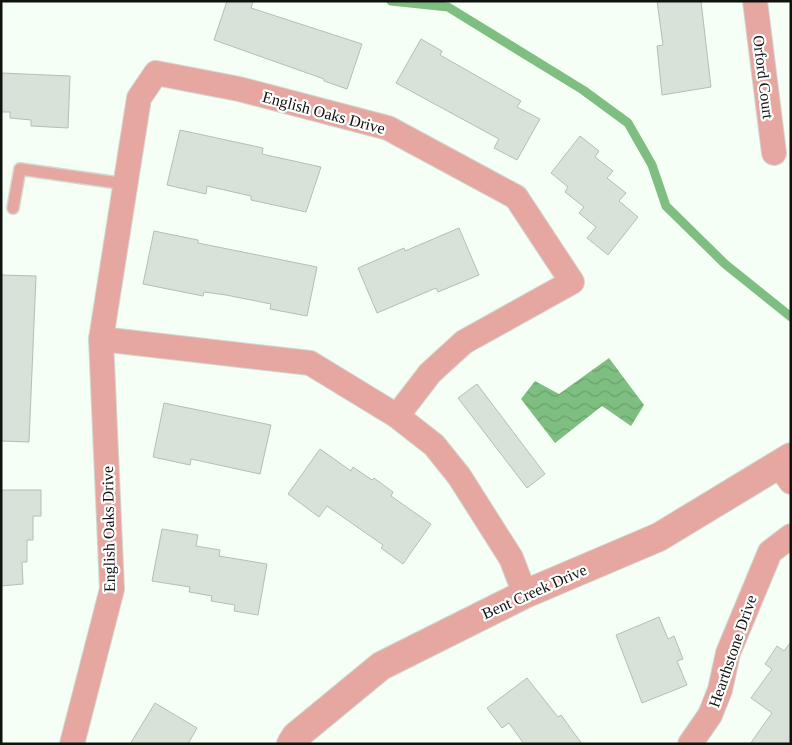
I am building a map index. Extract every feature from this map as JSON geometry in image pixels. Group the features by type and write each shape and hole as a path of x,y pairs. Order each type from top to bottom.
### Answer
{"street":[{"name":"Orford Court","path":"755,1 774,152"},
{"name":"English Oaks Drive","path":"72,744 112,589 101,339 139,98 156,73 240,89 388,128 516,197 572,282 464,342 430,373 397,416"},
{"path":"101,339 310,363 397,416 434,445 459,476 511,558 524,594"},
{"name":"Bent Creek Drive","path":"290,744 296,736 381,666 524,594 659,537 787,468"},
{"name":"Hearthstone Drive","path":"690,744 710,715 720,690 728,652 770,552 791,536"}],"lane":[{"path":"13,208 20,169 126,184"}],"water":[{"path":"609,358 644,405 631,426 602,406 555,443 521,399 535,381 559,394"}],"building":[{"path":"227,1 253,1 251,8 362,44 347,89 214,40"},
{"path":"657,1 701,1 711,87 662,95 657,46 663,45"},
{"path":"421,39 442,51 440,55 521,101 517,107 540,119 517,160 494,148 499,139 396,83"},
{"path":"1,73 70,76 68,128 31,126 31,120 10,118 10,112 1,112"},
{"path":"180,130 263,148 262,154 321,167 306,212 251,200 251,196 207,186 206,194 167,185"},
{"path":"580,136 599,151 595,157 613,171 607,178 626,193 619,201 638,217 608,255 587,238 596,227 579,213 584,207 565,192 568,187 551,173"},
{"path":"459,228 479,275 438,292 436,288 377,313 358,268 404,248 405,251"},
{"path":"154,231 198,240 198,243 317,267 307,316 270,309 271,304 226,295 204,292 203,296 143,284"},
{"path":"1,275 36,276 29,442 1,441"},
{"path":"477,384 545,474 527,488 458,398"},
{"path":"164,403 271,425 260,474 191,459 190,465 153,457"},
{"path":"320,449 351,471 353,467 372,480 374,478 393,492 391,496 431,524 403,564 381,548 383,545 327,506 319,517 288,494"},
{"path":"1,490 41,490 41,516 33,516 33,540 27,540 27,562 22,562 23,584 1,586"},
{"path":"162,529 198,535 196,546 220,550 219,556 267,564 258,615 234,611 235,605 211,601 212,596 189,592 190,587 152,581"},
{"path":"659,617 668,639 674,636 683,659 677,661 687,685 642,703 616,635"},
{"path":"791,642 791,744 750,744 772,713 751,698 772,669 765,664 777,646 784,651"},
{"path":"527,678 558,717 561,715 582,744 524,744 509,723 502,728 487,708"},
{"path":"155,703 197,728 188,744 130,744"}],"waterway":[{"path":"391,1 448,7 583,90 628,123 652,165 666,206 725,264 791,317"}]}
